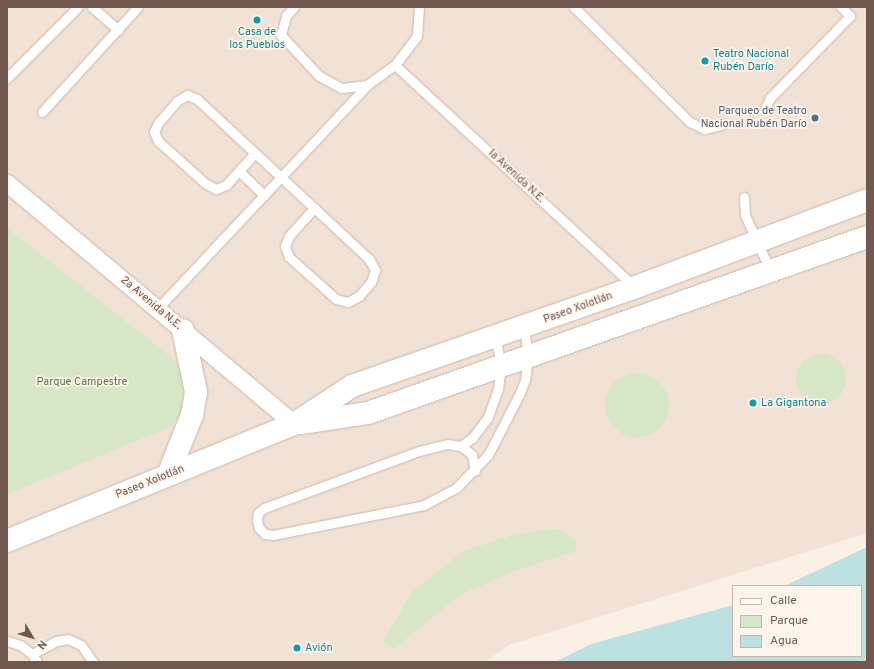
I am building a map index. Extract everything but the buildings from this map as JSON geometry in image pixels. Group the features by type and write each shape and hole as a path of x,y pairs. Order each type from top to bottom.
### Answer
{"street":[{"name":"2a Avenida N.E.","path":"7,183 294,424"},
{"name":"Paseo Xolotlán","path":"7,541 294,424 352,386 524,328 636,288 758,243 867,200"},
{"name":"Paseo Xolotlán","path":"294,424 368,413 867,237"},
{"path":"168,475 192,415 196,392 183,330"}],"lane":[{"path":"7,78 78,7"},
{"path":"92,7 118,30"},
{"path":"42,112 138,7"},
{"path":"294,7 286,16 281,35 318,76 342,88 367,85"},
{"path":"157,308 367,85 395,65 417,36 420,7"},
{"path":"574,7 690,122 704,128 721,126"},
{"path":"766,106 770,98 850,16 841,7"},
{"name":"1a Avenida N.E.","path":"395,65 636,288"},
{"path":"255,153 226,185 216,189 206,184 158,141 154,132 158,123 177,101 187,95 197,99 369,259 374,270 371,282 359,296 348,302 336,299 288,257 285,246 289,236 314,208"},
{"path":"239,171 264,195"},
{"path":"744,197 746,214 770,270"},
{"path":"475,471 472,455 461,446 447,444 419,451 264,508 258,513 256,520 265,534 273,535 424,505 446,495 475,471 496,444 519,395 525,380 528,356 524,328"},
{"path":"461,446 472,438 488,416 498,389 501,365 495,337"},
{"path":"7,641 20,645 35,658 56,641 68,640 81,645 93,662"}],"shaded area":[{"path":"7,7 867,7 867,533 509,645 485,662 7,662"}],"green space":[{"name":"Parque Campestre","path":"7,228 170,356 186,375 189,394 182,414 168,428 7,494"},
{"path":"821,354 831,356 839,361 844,369 846,379 844,389 839,397 831,402 821,404 811,402 803,397 798,389 796,379 798,369 803,361 811,356"},
{"path":"637,373 655,379 663,387 669,405 663,423 655,431 637,437 619,431 611,423 605,405 611,387 619,379"},
{"path":"558,529 576,541 576,551 509,573 458,596 394,649 383,641 413,591 464,551 516,534"}],"water":[{"path":"867,547 867,662 555,662 591,644 732,605 732,657 862,657 862,585 786,585"}],"place":[{"name":"Casa de los Pueblos","path":"257,20"},
{"name":"Teatro Nacional Rubén Darío","path":"705,61"},
{"name":"Parqueo de Teatro Nacional Rubén Darío","path":"815,118"},
{"name":"La Gigantona","path":"753,403"},
{"name":"Avión","path":"297,648"}]}
